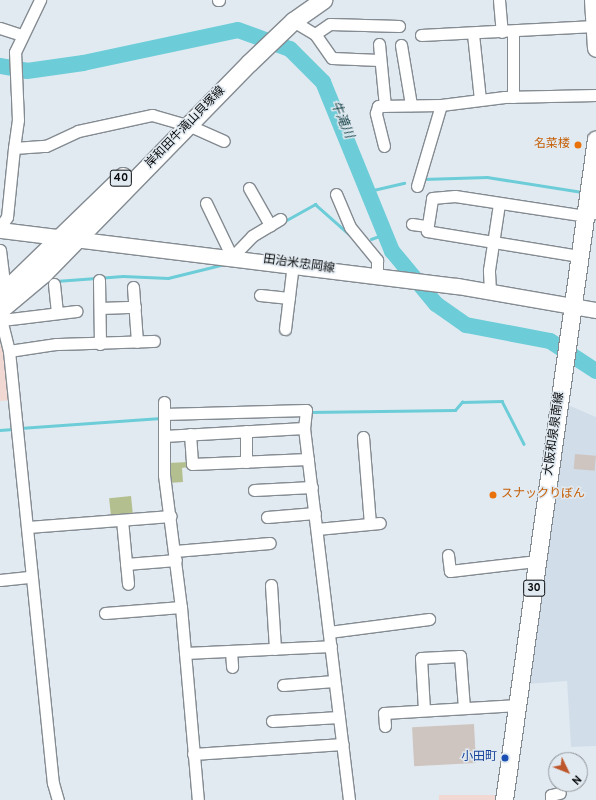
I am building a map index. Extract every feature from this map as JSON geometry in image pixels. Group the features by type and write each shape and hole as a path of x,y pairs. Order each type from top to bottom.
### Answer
{"main road":[{"name":"岸和田牛滝山貝塚線","path":"1,315 70,238 243,61 283,24 304,0"},
{"name":"岸和田牛滝山貝塚線","path":"283,24 323,0"},
{"path":"593,0 596,48"},
{"name":"大阪和泉泉南線","path":"504,800 579,256 591,213 596,142"},
{"name":"田治米忠岡線","path":"0,228 457,286 573,304 596,310"},
{"name":"岸和田牛滝山貝塚線","path":"2,289 70,238"}],"street":[{"path":"0,228 8,217 18,120 14,83 15,52 22,34 40,0"},
{"path":"499,0 502,32"},
{"path":"283,24 315,34 332,58 379,60"},
{"path":"315,34 330,24 399,26"},
{"path":"421,35 513,32 595,26"},
{"path":"0,28 22,34"},
{"path":"512,97 513,32"},
{"path":"472,34 480,100"},
{"path":"379,44 379,60 385,106"},
{"path":"401,45 411,105"},
{"path":"384,146 376,113 378,106 441,105 512,97 596,95"},
{"path":"417,186 441,105"},
{"path":"14,148 46,146 78,131 139,116 152,115 183,123 224,141"},
{"path":"206,203 232,257 252,236 275,222 249,188"},
{"path":"336,194 350,227 376,260 384,277"},
{"path":"579,256 427,231 432,198 455,196 499,204 591,213"},
{"path":"490,291 492,242 499,204"},
{"path":"412,224 427,226"},
{"path":"0,250 2,289"},
{"path":"285,329 293,264"},
{"path":"99,280 100,344"},
{"path":"54,284 58,313"},
{"path":"133,286 137,342"},
{"path":"260,295 289,298"},
{"path":"100,308 135,307"},
{"path":"58,800 53,782 9,351 1,315 76,311"},
{"path":"9,351 56,344 100,344 154,341"},
{"path":"198,800 181,607 171,516 164,475 164,413 228,411 306,413 304,428 349,800"},
{"path":"164,436 304,428"},
{"path":"246,431 246,462"},
{"path":"190,434 192,464 308,459"},
{"path":"317,529 375,523 369,449 363,437"},
{"path":"254,490 312,487"},
{"path":"267,517 315,512"},
{"path":"28,527 171,516"},
{"path":"122,520 128,584"},
{"path":"126,564 175,556 213,543 254,539 270,543"},
{"path":"448,555 450,571 493,571 537,561"},
{"path":"0,580 31,577"},
{"path":"271,585 277,604 275,649"},
{"path":"105,613 142,614 181,607"},
{"path":"329,632 429,619"},
{"path":"185,653 331,646"},
{"path":"231,651 232,667"},
{"path":"424,710 421,658 460,656 464,708"},
{"path":"283,685 334,681"},
{"path":"385,726 384,713 518,705"},
{"path":"272,721 292,715 339,717"},
{"path":"193,754 343,744"}],"shaded area":[{"path":"0,343 9,369 12,400 0,401"},
{"path":"568,405 596,417 596,746 571,747 567,681 528,684"},
{"path":"439,795 496,795 496,800 439,800"}],"green space":[{"path":"188,462 188,467 182,468 183,482 169,483 168,463"},
{"path":"131,496 133,515 111,517 109,498"}],"building":[{"path":"575,454 596,456 595,471 574,469"},
{"path":"474,724 476,763 414,766 412,727"}],"waterway":[{"name":"牛滝川","path":"0,66 27,71 83,63 238,30 290,49 323,82 392,251 436,304 466,325 550,341 596,371"},
{"path":"423,179 487,177 582,192"},
{"path":"369,191 404,183"},
{"path":"283,222 315,204 350,235"},
{"path":"371,239 385,234"},
{"path":"56,281 123,276 168,278 225,264"},
{"path":"309,412 455,410 462,402 502,401 524,444"},
{"path":"206,418 233,417"},
{"path":"20,428 161,418"},
{"path":"0,430 13,429"}],"place":[{"name":"名菜楼","path":"578,145"},
{"name":"スナックりぼん","path":"493,495"},
{"name":"小田町","path":"505,758"}]}
